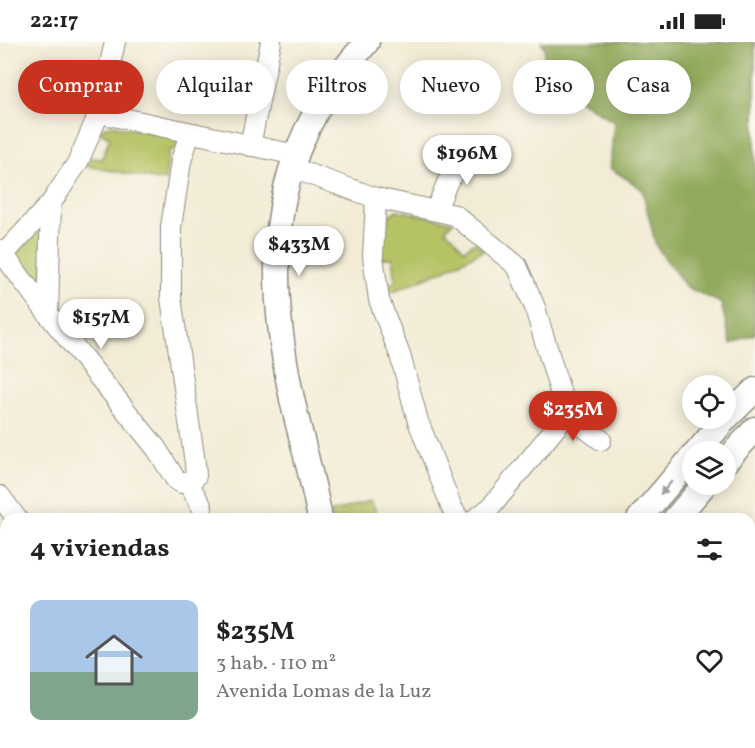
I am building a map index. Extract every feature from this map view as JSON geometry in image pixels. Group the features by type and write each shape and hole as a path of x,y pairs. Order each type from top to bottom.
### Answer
{"street":[{"path":"111,60 115,42"},
{"path":"250,146 271,42"},
{"path":"319,513 292,398 278,302 278,241 286,188 294,162 321,103 348,62 367,42"},
{"path":"99,114 78,162 51,203 2,252 48,314 156,448 176,480 182,483 188,483 196,476 171,298 171,227 181,161 190,133"},
{"path":"104,114 250,146 294,162 376,198 455,215 517,266 534,305 567,414 601,440"},
{"path":"436,210 447,183 471,148"},
{"path":"376,198 373,256 379,300 400,355 418,421 455,513"},
{"path":"48,314 51,203"},
{"path":"736,408 755,390"},
{"path":"483,513 490,508 567,414"},
{"path":"706,441 717,429"},
{"path":"736,449 755,429"},
{"path":"156,448 169,453 183,450 191,438"},
{"path":"644,513 682,469"},
{"path":"188,483 202,507"},
{"path":"680,513 696,495"},
{"path":"0,496 13,513"}],"green space":[{"path":"541,42 755,42 755,334 731,344 721,303 686,287 656,246 642,189 610,168 614,122 594,109 594,60 544,60 545,48"},
{"path":"110,125 178,137 181,151 169,150 165,181 87,166 90,158 102,159 110,137 99,132"},
{"path":"397,210 453,222 445,230 464,250 475,242 484,250 444,270 386,294 383,286 396,282 393,258 378,258 380,236 386,219"},
{"path":"42,224 44,294 15,257 16,251"},
{"path":"371,500 376,513 330,513"}]}
